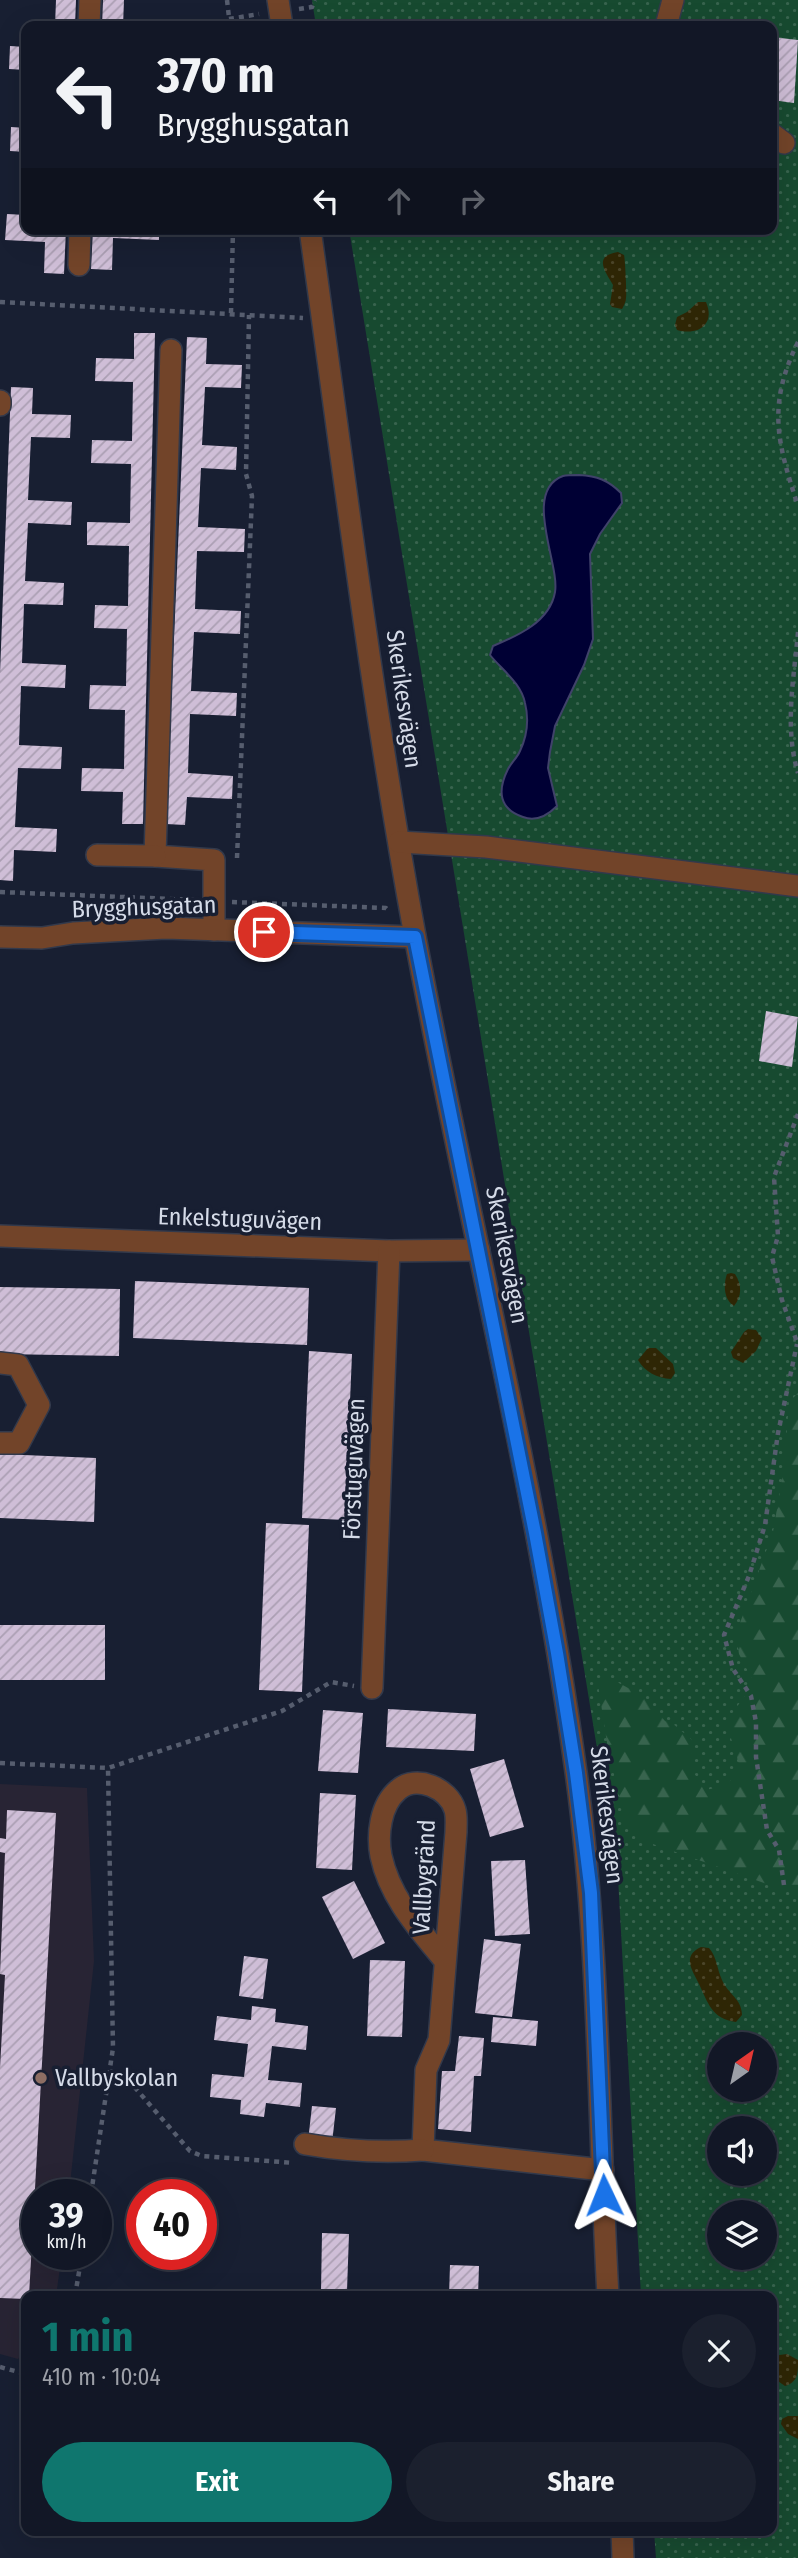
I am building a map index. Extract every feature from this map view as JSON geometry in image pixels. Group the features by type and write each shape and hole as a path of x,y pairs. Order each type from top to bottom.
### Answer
{"street":[{"path":"89,21 90,0"},
{"path":"278,0 281,21"},
{"path":"667,21 673,0"},
{"path":"79,265 80,235"},
{"name":"Skerikesvägen","path":"311,235 347,495 415,937 545,1586 576,1773 591,1893 608,2291"},
{"path":"155,856 171,350"},
{"path":"399,842 486,847 798,886"},
{"path":"97,855 214,860 214,930"},
{"name":"Brygghusgatan","path":"0,937 42,938 73,933 166,928 415,937"},
{"name":"Enkelstuguvägen","path":"0,1236 389,1251 479,1250"},
{"name":"Förstuguvägen","path":"372,1688 389,1251"},
{"path":"0,1363 18,1365 39,1405 19,1443 0,1443"},
{"name":"Vallbygränd","path":"423,2150 426,2070 439,2040 456,1832 456,1811 441,1791 430,1785 415,1783 399,1788 388,1802 381,1821 381,1854 397,1898 408,1916 445,1961"},
{"path":"305,2144 335,2149 392,2152 423,2150 603,2170"},
{"path":"622,2536 623,2558"}],"path":[{"path":"227,0 229,21"},
{"path":"231,313 233,235"},
{"path":"0,302 323,319"},
{"path":"237,861 253,496 246,474 249,314"},
{"path":"798,342 789,360 778,399 779,438 798,506"},
{"path":"798,632 790,719 792,753 798,773"},
{"path":"0,892 386,908 415,937"},
{"path":"784,1885 779,1850 767,1830 756,1757 756,1722 751,1696 733,1669 724,1635 749,1576 765,1525 772,1491 778,1433 798,1344 782,1300 772,1256 778,1237 774,1177 798,1114"},
{"path":"0,1763 108,1768 282,1711 331,1682 372,1688"},
{"path":"93,2179 113,2048 108,1768"},
{"path":"110,2071 125,2077 183,2145 202,2156 294,2163 335,2149"},
{"path":"76,2291 79,2270"},
{"path":"0,2367 21,2373"}],"shaded area":[{"path":"579,475 607,482 621,493 622,503 600,534 590,554 593,639 584,665 555,726 548,768 557,806 533,819 515,814 502,798 502,785 524,739 526,709 523,696 515,683 490,655 493,646 540,620 552,603 555,580 546,529 545,497 551,484 563,476"},
{"name":"Vallbyskolan","path":"0,1784 87,1788 94,1961 71,2179 21,2179 21,2270 60,2270 57,2291 21,2291 21,2355 18,2359 0,2354"}],"green space":[{"path":"312,0 798,0 798,2558 656,2558 654,2536 777,2536 777,2291 641,2291 618,1877 350,235 777,235 777,21 315,21"},
{"path":"798,1393 798,1895 650,1843 625,1819 608,1749 597,1678 617,1682 643,1696 665,1721 672,1723 691,1739 693,1772 706,1790 728,1785 739,1764 726,1722 754,1683 739,1654 736,1634 773,1532 784,1468 789,1402"}],"sand":[{"path":"618,252 624,255 625,268 626,299 622,309 610,304 613,285 603,265 605,257"},
{"path":"698,302 706,302 708,310 703,327 691,331 677,330 677,317"},
{"path":"727,1274 735,1274 740,1286 739,1298 734,1306 726,1296 725,1287"},
{"path":"748,1329 756,1330 762,1338 756,1351 743,1363 733,1358 731,1352"},
{"path":"648,1348 656,1348 673,1364 675,1373 671,1379 652,1374 638,1360"},
{"path":"701,1947 709,1948 712,1952 722,1980 740,2005 742,2015 736,2022 716,2014 705,1998 690,1964 691,1955"},
{"path":"787,2354 798,2360 795,2379 785,2386 777,2380 777,2355"},
{"path":"798,2416 798,2439 788,2434 781,2424 782,2419"}],"building":[{"path":"56,0 76,0 75,21 55,21"},
{"path":"103,0 124,0 123,21 102,21"},
{"path":"777,38 798,40 794,103 777,101"},
{"path":"10,46 21,47 21,70 9,69"},
{"path":"11,127 21,128 21,152 10,151"},
{"path":"7,214 21,215 21,235 66,235 64,274 44,273 45,242 5,240"},
{"path":"93,235 159,235 159,240 113,238 112,270 91,269"},
{"path":"134,333 155,333 143,824 122,824 123,792 81,791 82,768 124,769 125,710 89,709 90,685 126,686 127,629 94,628 95,605 128,606 129,546 87,545 87,522 130,523 131,464 91,463 92,440 132,441 133,382 95,381 96,358 134,359"},
{"path":"187,337 207,338 206,364 242,365 241,388 205,387 202,445 237,447 236,470 201,468 198,527 245,529 244,552 197,551 195,609 241,611 240,634 194,632 191,691 237,693 236,716 190,714 188,773 233,776 232,799 187,797 185,825 166,824"},
{"path":"11,387 33,388 32,414 71,415 70,438 31,437 28,500 72,502 71,525 28,523 25,581 64,583 63,605 24,604 22,663 66,665 65,688 21,686 19,745 62,747 61,769 18,768 15,827 57,829 56,852 14,850 13,881 0,880 0,673"},
{"path":"766,1011 798,1017 792,1067 759,1061"},
{"path":"135,1281 309,1288 307,1345 133,1338"},
{"path":"0,1287 120,1289 119,1356 0,1354"},
{"path":"309,1351 352,1354 345,1520 302,1518"},
{"path":"0,1454 96,1458 94,1522 0,1518"},
{"path":"266,1523 309,1525 302,1692 259,1690"},
{"path":"0,1625 105,1625 105,1680 0,1680"},
{"path":"388,1709 476,1714 474,1751 386,1747"},
{"path":"323,1710 363,1713 358,1773 318,1771"},
{"path":"504,1759 524,1827 490,1837 470,1769"},
{"path":"320,1793 356,1795 352,1870 316,1868"},
{"path":"7,1810 56,1813 36,2179 21,2179 21,2270 30,2270 29,2291 21,2291 21,2299 0,2298 0,2068 5,1975 0,1974 5,1853 0,1852 0,1838 6,1839"},
{"path":"525,1860 530,1934 495,1936 491,1861"},
{"path":"354,1881 385,1943 353,1959 322,1897"},
{"path":"484,1939 521,1944 512,2017 475,2013"},
{"path":"244,1956 268,1959 263,1999 239,1996"},
{"path":"370,1960 405,1961 402,2037 367,2036"},
{"path":"252,2006 276,2009 275,2022 308,2026 306,2050 272,2046 268,2080 302,2083 300,2107 266,2103 264,2117 240,2114 241,2100 210,2097 212,2074 244,2077 248,2044 214,2040 217,2016 251,2020"},
{"path":"493,2017 538,2021 536,2046 491,2042"},
{"path":"459,2036 484,2038 481,2076 474,2076 471,2132 438,2129 442,2071 455,2071"},
{"path":"312,2106 336,2108 332,2143 308,2141"},
{"path":"322,2233 349,2234 347,2291 321,2291"},
{"path":"450,2265 479,2266 478,2291 449,2291"}],"place":[{"name":"Vallbyskolan","path":"41,2078"}],"route":[{"path":"264,932 415,937 535,1533 576,1773 591,1893 604,2195"}]}
